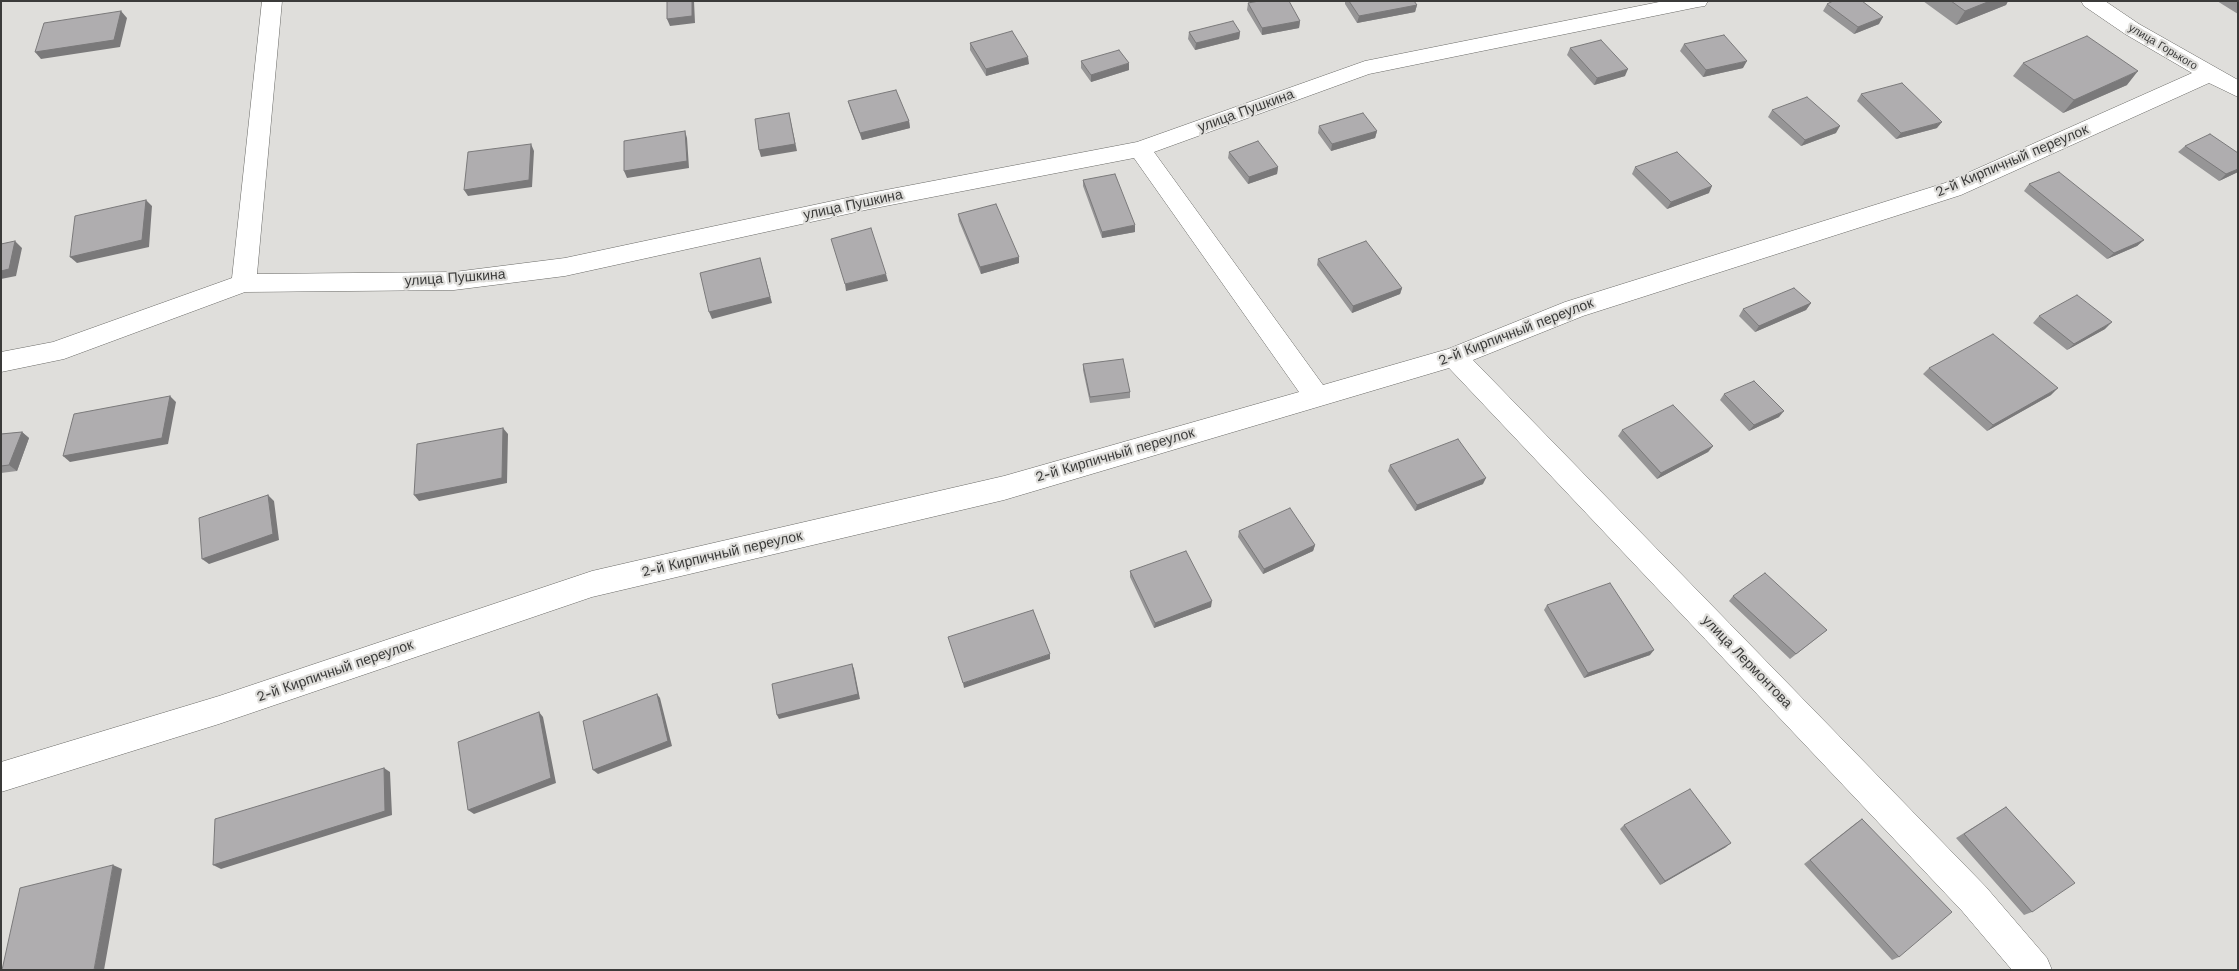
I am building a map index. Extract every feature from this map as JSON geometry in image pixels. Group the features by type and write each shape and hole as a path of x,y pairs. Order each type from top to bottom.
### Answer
{"street":[{"path":"244,284 272,1"},
{"name":"улица Пушкина","path":"1,362 55,352 244,284 454,281 565,267 870,201 1140,149 1364,68 1698,1"},
{"name":"улица Горького","path":"2091,1 2132,29 2238,90"},
{"name":"2-й Кирпичный переулок","path":"1,778 219,710 592,584 1004,488 1454,357 1574,309 1953,189 2209,74"},
{"path":"1140,149 1316,396"},
{"name":"улица Лермонтова","path":"1454,357 1968,892 2035,970"}],"building":[{"path":"667,1 692,1 692,16 667,19"},
{"path":"1289,1 1300,21 1262,28 1248,3"},
{"path":"1349,1 1414,1 1417,5 1359,16"},
{"path":"1833,1 1862,1 1883,17 1858,27 1827,4"},
{"path":"1951,1 1990,1 1965,11"},
{"path":"121,11 114,40 35,52 44,23"},
{"path":"1233,21 1240,32 1196,43 1189,32"},
{"path":"1012,31 1028,57 986,69 970,43"},
{"path":"1724,35 1747,61 1706,70 1684,44"},
{"path":"2087,36 2138,71 2074,100 2023,63"},
{"path":"1601,40 1628,69 1597,78 1570,48"},
{"path":"1119,50 1129,63 1091,75 1081,61"},
{"path":"1902,83 1942,122 1901,133 1861,94"},
{"path":"896,90 909,121 860,133 848,101"},
{"path":"1807,97 1840,126 1805,140 1772,110"},
{"path":"789,113 795,144 759,150 755,119"},
{"path":"1363,113 1377,131 1332,144 1319,126"},
{"path":"685,131 687,161 624,171 624,141"},
{"path":"2210,134 2238,153 2238,169 2226,174 2185,146"},
{"path":"1258,141 1278,167 1249,177 1229,152"},
{"path":"531,144 529,180 464,190 468,152"},
{"path":"1677,152 1712,186 1671,202 1635,167"},
{"path":"2059,172 2144,240 2114,253 2029,184"},
{"path":"1115,174 1135,225 1102,232 1083,180"},
{"path":"146,200 142,240 70,257 75,216"},
{"path":"996,204 1019,257 980,267 958,214"},
{"path":"871,228 886,274 845,284 831,239"},
{"path":"15,241 9,269 1,271 1,244"},
{"path":"1366,241 1402,288 1353,306 1318,259"},
{"path":"760,258 770,297 709,312 700,273"},
{"path":"1794,288 1811,303 1759,326 1743,309"},
{"path":"2077,295 2112,322 2074,344 2039,316"},
{"path":"1993,334 2058,388 1993,425 1929,368"},
{"path":"1123,359 1130,392 1090,397 1083,364"},
{"path":"1754,381 1784,411 1754,425 1724,394"},
{"path":"170,396 162,438 63,456 74,414"},
{"path":"1673,405 1713,446 1661,473 1622,430"},
{"path":"503,428 502,478 414,495 417,444"},
{"path":"22,432 9,465 1,466 1,434"},
{"path":"1458,439 1486,478 1417,505 1390,465"},
{"path":"268,495 273,534 202,559 199,518"},
{"path":"1290,508 1315,545 1264,569 1239,531"},
{"path":"1186,551 1212,601 1155,623 1130,571"},
{"path":"1765,573 1827,630 1796,654 1733,596"},
{"path":"1610,583 1654,650 1588,673 1547,605"},
{"path":"1033,610 1050,654 963,683 948,637"},
{"path":"852,664 858,694 777,715 772,684"},
{"path":"657,694 668,741 593,770 583,721"},
{"path":"539,712 551,778 468,810 458,742"},
{"path":"384,768 385,811 213,865 215,819"},
{"path":"1690,789 1731,843 1665,881 1624,825"},
{"path":"2006,807 2075,883 2032,912 1964,834"},
{"path":"1862,819 1952,912 1899,957 1810,860"},
{"path":"113,865 94,970 2,970 20,888"}]}
